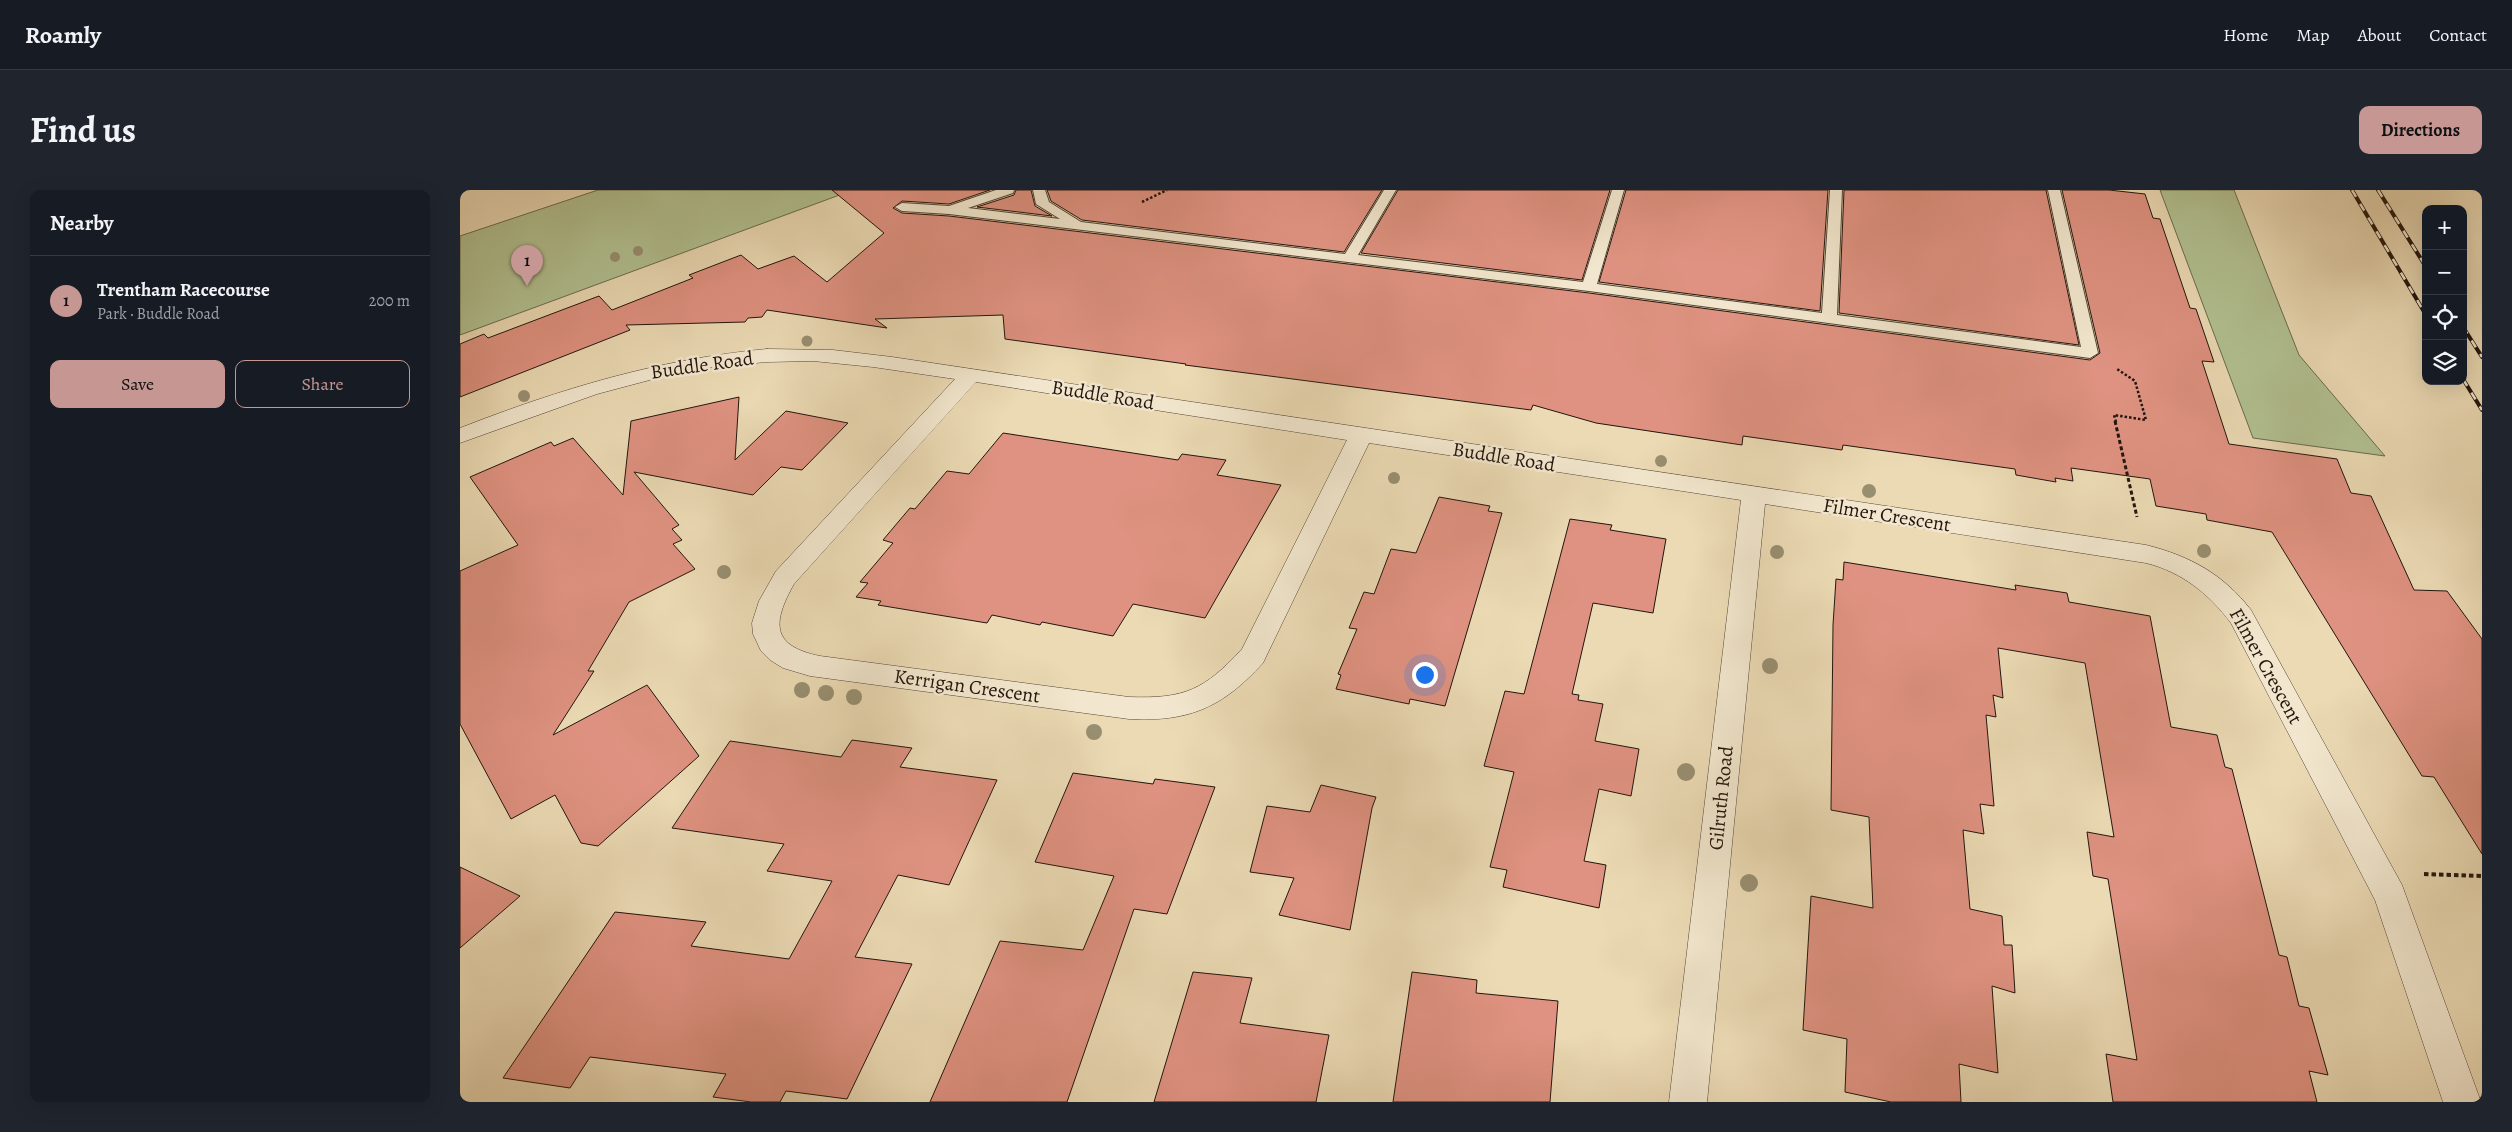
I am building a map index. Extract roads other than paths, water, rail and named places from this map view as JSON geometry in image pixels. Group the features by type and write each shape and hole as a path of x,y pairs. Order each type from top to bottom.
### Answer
{"street":[{"name":"Buddle Road","path":"460,436 595,385 647,372 734,358 814,355 971,375 1754,494"},
{"name":"Kerrigan Crescent","path":"971,375 785,578 771,602 764,622 767,637 776,649 792,660 820,666 1129,708 1161,710 1188,705 1211,694 1234,678 1254,656 1361,435"},
{"name":"Filmer Crescent","path":"1754,494 2146,554 2184,566 2215,586 2229,600 2241,617 2379,872 2400,923 2462,1102"},
{"name":"Gilruth Road","path":"1688,1102 1754,494"}],"lane":[{"path":"949,210 1008,190"},
{"path":"1039,190 1043,204 1084,227"},
{"path":"1349,259 1390,190"},
{"path":"1589,287 1618,190"},
{"path":"1829,318 1836,190"},
{"path":"902,207 949,210 1589,287 2090,353 2054,190"}],"railway":[{"path":"2352,190 2422,308"},
{"path":"2378,190 2422,261"},
{"path":"2467,333 2482,357"},
{"path":"2467,385 2482,410"}],"place":[{"name":"Trentham Racecourse","path":"527,286"}]}
